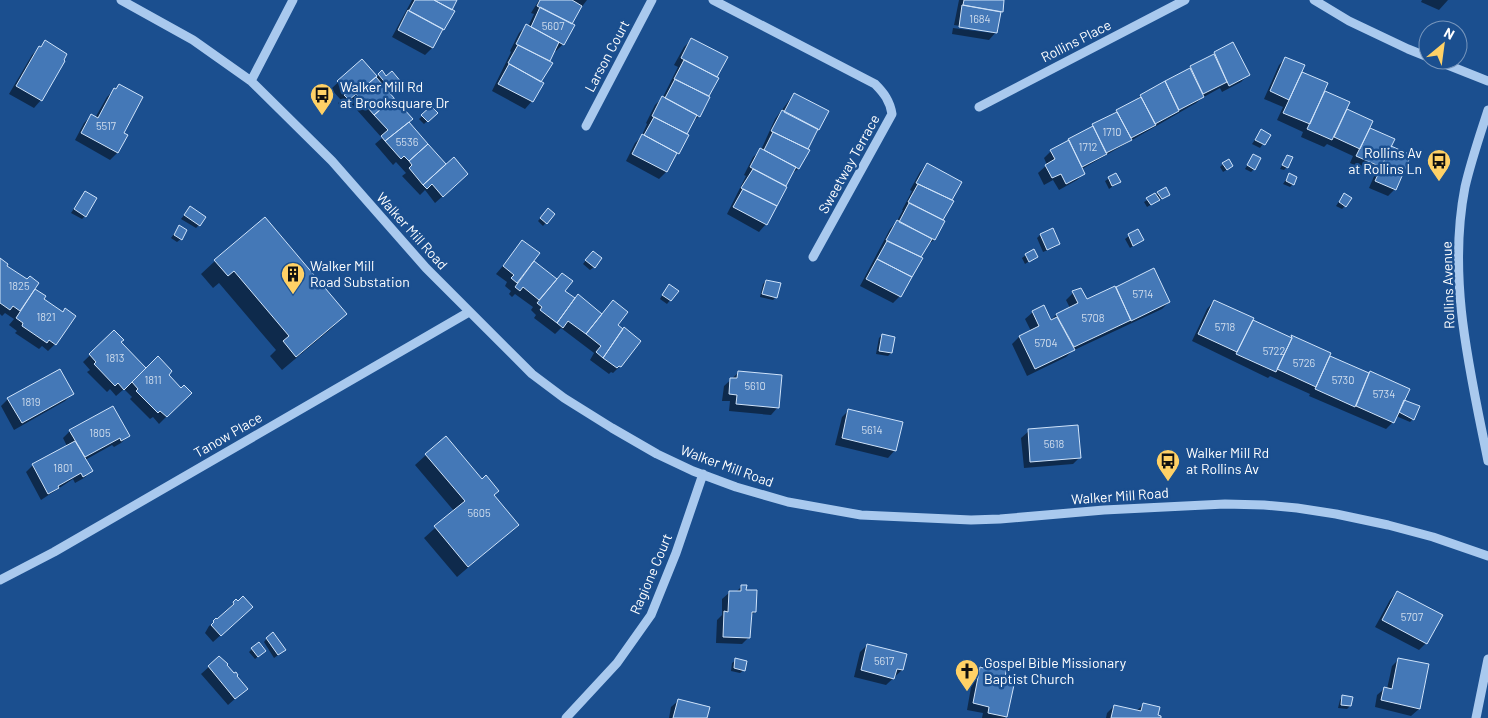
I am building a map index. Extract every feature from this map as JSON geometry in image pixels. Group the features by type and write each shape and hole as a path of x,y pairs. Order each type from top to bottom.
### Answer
{"street":[{"name":"Walker Mill Road","path":"121,0 193,40 251,81 332,161 426,268 532,374 564,398 657,454 702,474 736,487 788,502 861,515 971,520 1104,510 1225,504 1289,507 1336,514 1388,525 1433,537 1488,556"},
{"path":"251,81 293,0"},
{"name":"Larson Court","path":"586,126 652,0"},
{"name":"Sweetway Terrace","path":"713,0 875,84 887,98 892,114 813,257"},
{"name":"Rollins Place","path":"979,107 1185,0"},
{"path":"1314,0 1349,21 1418,52"},
{"path":"1460,70 1488,81"},
{"name":"Rollins Avenue","path":"1488,110 1465,188 1459,240 1459,287 1465,343 1488,461"},
{"name":"Tanow Place","path":"0,580 54,552 469,312"},
{"name":"Ragione Court","path":"566,718 618,663 651,616 676,553 702,474"},
{"path":"1476,718 1488,659"}],"building":[{"path":"415,0 434,0 455,11 444,30 409,11"},
{"path":"434,0 457,0 452,10"},
{"path":"540,0 572,0 582,6 572,24 537,6"},
{"path":"964,0 1004,0 1003,12 963,5"},
{"path":"962,5 1001,12 997,33 959,27"},
{"path":"540,7 575,25 564,45 531,27"},
{"path":"408,10 443,29 433,48 398,30"},
{"path":"526,24 559,42 550,61 516,44"},
{"path":"691,38 728,57 717,77 681,58"},
{"path":"45,40 67,54 65,61 42,101 16,86 39,46 41,47"},
{"path":"1233,42 1250,75 1229,86 1214,52"},
{"path":"518,45 553,63 541,82 508,63"},
{"path":"1214,54 1227,82 1203,94 1190,66"},
{"path":"1285,57 1305,65 1289,100 1270,91"},
{"path":"362,59 377,76 349,100 344,95 348,92 337,81"},
{"path":"684,60 719,78 709,96 674,79"},
{"path":"509,64 544,83 533,102 498,84"},
{"path":"1190,68 1204,97 1179,110 1165,81"},
{"path":"382,70 386,76 392,71 402,83 392,91 378,74"},
{"path":"1302,72 1328,83 1310,124 1283,113"},
{"path":"376,77 394,98 374,115 356,94"},
{"path":"675,79 710,97 700,117 665,98"},
{"path":"1165,81 1179,111 1155,124 1140,95"},
{"path":"119,84 143,97 124,133 128,135 118,153 81,133 91,114 98,118 114,88 116,89"},
{"path":"1325,91 1350,102 1332,140 1307,129"},
{"path":"794,93 829,111 819,130 784,112"},
{"path":"662,96 697,115 687,134 652,116"},
{"path":"1141,97 1156,125 1131,138 1116,110"},
{"path":"394,98 413,119 385,141 381,136 388,130 374,115"},
{"path":"431,106 438,113 428,122 421,115"},
{"path":"1347,109 1373,121 1360,149 1334,137"},
{"path":"782,110 818,129 808,149 771,131"},
{"path":"1117,112 1132,140 1106,153 1092,124"},
{"path":"654,117 689,135 679,154 644,135"},
{"path":"409,122 428,144 409,161 404,156 401,159 385,141"},
{"path":"1093,126 1107,154 1082,167 1068,139"},
{"path":"1370,128 1395,139 1381,167 1356,156"},
{"path":"1261,129 1271,135 1265,145 1255,140"},
{"path":"773,132 810,150 799,169 764,150"},
{"path":"642,134 677,153 667,172 632,154"},
{"path":"1069,140 1085,174 1066,184 1061,174 1052,178 1045,165 1055,159 1050,150"},
{"path":"428,144 446,164 423,185 409,168 412,165 409,161"},
{"path":"1391,146 1411,155 1396,190 1375,181"},
{"path":"760,148 796,167 786,186 750,167"},
{"path":"1253,154 1261,158 1255,170 1247,165"},
{"path":"1287,155 1293,157 1288,168 1282,165"},
{"path":"454,157 468,174 443,197 432,184 427,189 423,185"},
{"path":"1229,159 1233,166 1227,170 1222,163"},
{"path":"927,163 962,182 952,200 916,183"},
{"path":"753,169 787,187 777,206 741,188"},
{"path":"1116,173 1121,182 1112,186 1108,177"},
{"path":"1289,173 1297,177 1294,185 1286,181"},
{"path":"918,184 954,201 943,220 908,202"},
{"path":"1166,187 1170,195 1162,199 1157,192"},
{"path":"743,189 777,206 767,225 733,207"},
{"path":"85,191 97,198 86,217 74,209"},
{"path":"1155,193 1160,200 1151,205 1146,198"},
{"path":"1344,193 1352,198 1346,207 1339,202"},
{"path":"909,203 945,221 935,240 899,222"},
{"path":"190,206 206,217 200,226 184,215"},
{"path":"548,208 555,214 547,224 540,218"},
{"name":"Walker Mill Road Substation","path":"265,217 347,314 296,357 283,341 289,336 234,271 228,276 214,260"},
{"path":"897,220 932,239 921,257 886,240"},
{"path":"179,225 187,230 182,240 174,235"},
{"path":"1053,228 1060,244 1047,250 1040,234"},
{"path":"1138,229 1144,240 1133,246 1128,234"},
{"path":"522,240 540,253 517,283 511,278 514,275 503,266"},
{"path":"887,241 923,258 912,277 877,259"},
{"path":"1034,249 1038,257 1029,262 1025,254"},
{"path":"593,251 602,258 595,268 585,260"},
{"path":"0,258 8,264 7,266 27,279 30,276 39,283 20,311 13,306 10,310 0,303"},
{"path":"877,259 912,277 901,297 866,279"},
{"path":"534,261 557,279 539,300 523,287 520,291 515,287"},
{"path":"1154,268 1170,302 1131,321 1116,287"},
{"path":"562,273 573,281 565,291 575,298 557,323 540,310 542,307 537,303"},
{"path":"766,280 781,283 777,298 762,294"},
{"path":"669,284 679,291 671,301 662,295"},
{"path":"1115,286 1131,320 1074,347 1056,314 1078,303 1072,291 1081,288 1087,299"},
{"path":"35,289 46,296 44,299 63,312 65,308 76,316 56,345 49,340 47,343 22,326 23,323 16,318"},
{"path":"578,294 602,314 586,334 568,321 563,328 557,323"},
{"path":"613,300 628,312 618,325 623,329 603,358 596,352 601,346 586,334"},
{"path":"1214,300 1254,318 1237,352 1198,334"},
{"path":"1044,305 1051,320 1057,317 1075,350 1035,369 1019,336 1039,326 1032,311"},
{"path":"1253,320 1292,338 1276,372 1236,354"},
{"path":"624,327 641,341 621,367 617,368 603,358"},
{"path":"114,330 124,340 121,342 146,368 124,390 118,383 115,386 94,364 96,362 89,354"},
{"path":"882,334 895,337 892,353 879,351"},
{"path":"1291,335 1331,353 1316,387 1277,369 1292,338"},
{"path":"158,356 172,371 169,375 181,388 184,385 192,393 167,417 160,411 158,413 136,391 138,389 132,382"},
{"path":"1330,356 1369,373 1355,407 1315,389"},
{"path":"60,369 74,394 22,423 7,398"},
{"path":"738,371 782,375 779,408 736,404 737,395 729,394 730,378 737,378"},
{"path":"1370,371 1410,389 1394,423 1356,406"},
{"path":"1404,400 1420,406 1414,420 1399,412"},
{"path":"113,406 130,436 121,441 120,438 85,457 69,430"},
{"path":"848,409 903,422 896,451 842,438"},
{"path":"1078,425 1081,458 1030,462 1028,429"},
{"path":"446,436 482,479 486,475 499,491 494,495 519,525 468,567 434,526 465,501 425,454"},
{"path":"75,441 93,471 83,477 81,473 48,494 32,464"},
{"path":"741,585 747,585 746,590 757,590 756,612 752,612 750,638 723,637 724,611 728,612 729,591 741,591"},
{"path":"1397,591 1443,615 1427,644 1382,620"},
{"path":"243,596 253,607 221,636 211,625 213,621 234,604 233,602 236,599 238,601"},
{"path":"273,632 286,650 278,655 266,638"},
{"path":"259,642 266,651 258,657 251,648"},
{"path":"867,644 907,654 903,670 897,669 894,679 861,670"},
{"path":"219,656 234,673 236,672 248,689 235,699 208,666"},
{"path":"735,658 747,661 745,671 734,668"},
{"path":"1398,658 1429,664 1420,709 1381,700 1384,687 1392,689"},
{"path":"985,662 1007,666 1004,683 1014,685 1007,717 988,713 989,707 973,703 980,667 983,668"},
{"path":"1342,695 1353,697 1351,706 1341,705"},
{"path":"678,699 710,707 707,718 673,718"},
{"path":"1143,703 1160,707 1158,715 1161,718 1111,718 1114,705 1141,711"}],"place":[{"name":"Walker Mill Rd at Brooksquare Dr","path":"322,116"},
{"name":"Rollins Av at Rollins Ln","path":"1439,182"},
{"name":"Walker Mill Road Substation","path":"293,295"},
{"name":"Walker Mill Rd at Rollins Av","path":"1168,482"},
{"name":"Gospel Bible Missionary Baptist Church","path":"967,692"}]}
